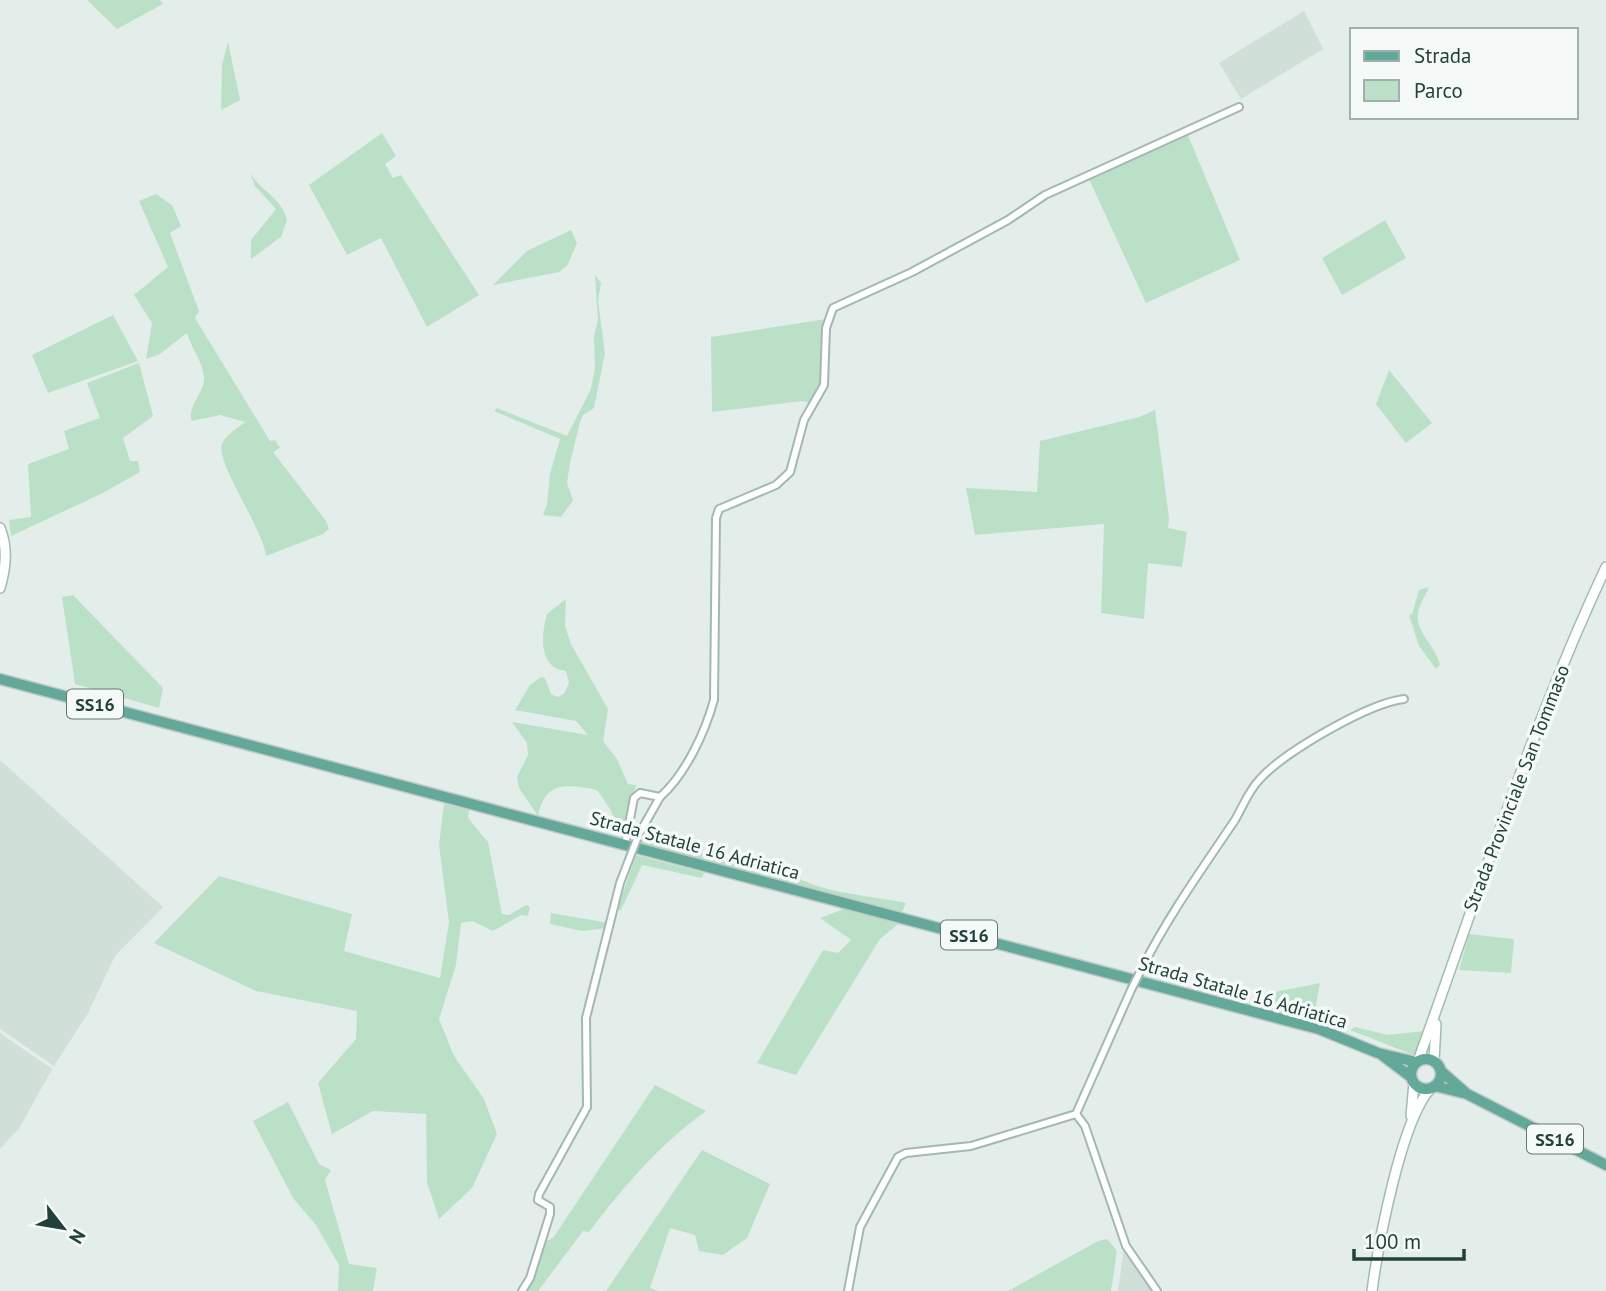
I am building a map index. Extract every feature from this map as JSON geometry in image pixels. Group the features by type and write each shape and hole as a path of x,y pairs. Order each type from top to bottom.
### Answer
{"main road":[{"name":"Strada Statale 16 Adriatica","path":"0,679 1319,1029 1378,1053 1417,1061"},
{"name":"Strada Statale 16 Adriatica","path":"1378,1053 1412,1080"},
{"name":"SS16","path":"1417,1061 1434,1061 1441,1071 1467,1094 1606,1165"},
{"path":"1412,1080 1417,1061"},
{"path":"1433,1087 1441,1071"},
{"name":"SS16","path":"1412,1080 1423,1088 1433,1087 1467,1094"}],"street":[{"path":"522,1291 530,1278 550,1214 550,1207 538,1200 539,1194 587,1107 586,1018 620,883 639,834 660,797 674,783 708,719 714,700 716,518 719,509 776,485 790,472 804,420 824,385 825,328 833,308 912,272 1008,220 1045,195 1239,107"},
{"path":"0,528 5,540 6,556 0,587"},
{"path":"0,542 6,556"},
{"name":"Strada Provinciale San Tommaso","path":"1417,1061 1437,1013 1459,941 1547,704 1606,567"},
{"path":"848,1291 860,1227 898,1157 906,1153 971,1146 1076,1114 1131,990 1176,905 1260,778 1283,759 1326,732 1391,701 1404,699"},
{"path":"622,844 635,798 640,793 660,797"},
{"name":"Strada Provinciale San Tommaso","path":"1434,1061 1437,1013"},
{"path":"1411,1124 1412,1080"},
{"path":"1372,1291 1383,1223 1411,1124 1421,1100 1433,1087"},
{"path":"1076,1114 1085,1126 1126,1246 1157,1291"}],"shaded area":[{"path":"1304,11 1323,49 1241,99 1219,63"},
{"path":"0,760 163,907 115,956 88,1013 54,1066 0,1029"},
{"path":"0,1033 52,1069 20,1127 0,1149"},
{"path":"1124,1248 1153,1291 1118,1291"}],"green space":[{"path":"87,0 160,0 163,4 117,29"},
{"path":"228,42 240,100 221,110 222,65"},
{"path":"382,133 396,156 385,164 393,178 401,175 479,295 427,327 381,238 347,255 309,185"},
{"path":"1187,133 1240,260 1146,303 1089,179"},
{"path":"250,173 281,206 287,220 281,237 251,259 251,240 276,209 255,186"},
{"path":"156,194 172,205 181,226 170,233 199,311 195,318 270,441 275,440 280,448 273,452 326,521 329,529 323,534 266,556 257,529 232,480 222,453 222,444 226,438 245,422 220,415 192,421 191,412 203,385 204,374 187,333 160,354 146,359 152,323 134,295 168,267 139,201"},
{"path":"1385,220 1406,258 1342,295 1322,258"},
{"path":"571,230 577,243 567,266 559,272 493,285 527,251"},
{"path":"595,275 601,283 598,301 605,353 594,408 583,415 570,463 567,483 573,500 561,517 543,515 550,474 560,439 494,411 497,408 567,436 591,389 595,368 594,337 598,319"},
{"path":"113,315 138,361 48,393 32,355"},
{"path":"826,319 823,383 820,392 810,403 802,401 712,412 711,337"},
{"path":"139,363 153,416 123,438 130,461 138,461 140,472 103,493 11,536 9,520 31,517 28,464 69,449 64,431 100,418 87,383"},
{"path":"1389,370 1432,423 1406,443 1376,404"},
{"path":"1155,410 1168,528 1187,532 1182,567 1148,563 1144,619 1101,613 1104,524 975,535 966,488 1037,492 1040,441 1139,417"},
{"path":"1429,587 1419,610 1418,620 1438,658 1440,665 1436,669 1419,646 1409,615 1412,614 1419,590"},
{"path":"73,595 163,688 159,708 75,684 62,597"},
{"path":"566,599 565,626 571,644 608,709 603,741 617,759 628,784 636,785 622,834 597,790 567,786 558,788 546,796 538,816 519,788 517,777 528,755 527,743 512,722 588,735 576,721 515,710 530,685 541,677 545,678 551,694 558,697 564,694 569,683 566,671 550,664 543,640 547,614"},
{"path":"444,804 469,810 468,818 488,842 502,914 509,915 526,905 530,907 528,916 521,915 493,931 472,921 461,923 456,965 439,1019 454,1056 484,1099 497,1134 472,1188 439,1219 427,1182 426,1114 373,1111 332,1134 318,1083 356,1039 357,1011 256,991 154,943 219,876 352,914 344,951 440,978 449,922 439,845"},
{"path":"657,810 651,825 653,840 775,872 777,864 790,874 821,887 906,903 902,912 640,843"},
{"path":"636,855 704,873 702,878 642,865 621,910 617,910"},
{"path":"844,909 898,924 880,939 796,1075 757,1063 823,950 838,953 851,940 820,918"},
{"path":"551,913 609,923 607,928 582,931 550,924"},
{"path":"1469,934 1514,939 1511,973 1459,970"},
{"path":"1320,983 1313,1021 1257,1005 1260,995"},
{"path":"1355,1027 1388,1035 1425,1031 1417,1054 1411,1054 1350,1030"},
{"path":"655,1085 706,1111 643,1167 589,1232 583,1231 538,1291 525,1291 544,1242 553,1238"},
{"path":"288,1102 319,1164 331,1170 325,1180 349,1264 377,1268 373,1291 338,1291 339,1265 316,1225 293,1198 253,1121"},
{"path":"702,1150 770,1184 747,1238 723,1255 699,1251 695,1235 670,1228 650,1288 657,1291 606,1291"},
{"path":"1107,1239 1117,1251 1111,1291 1008,1291 1098,1241"}]}
